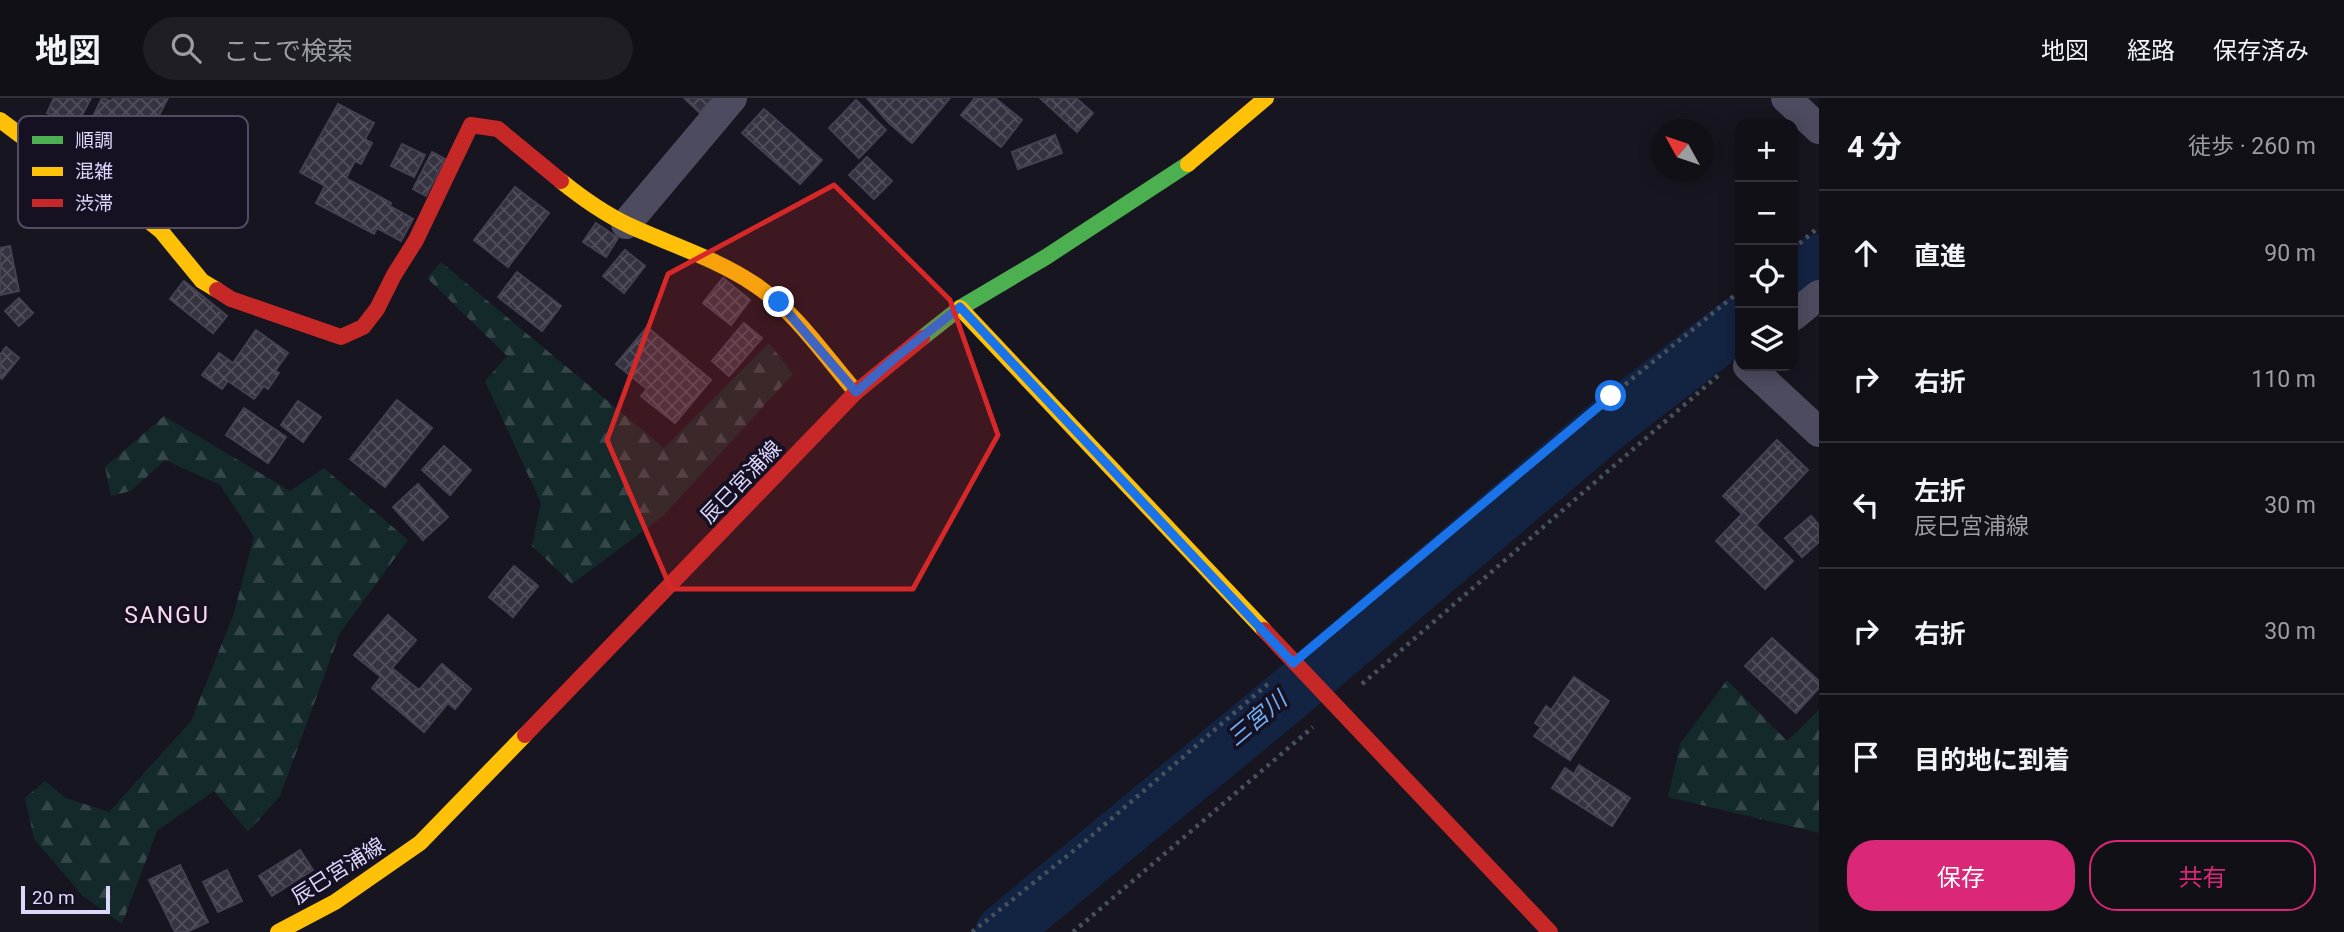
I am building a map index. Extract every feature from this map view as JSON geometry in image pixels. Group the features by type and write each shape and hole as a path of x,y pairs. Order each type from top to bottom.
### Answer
{"street":[{"path":"626,224 732,98"},
{"name":"辰巳宮浦線","path":"278,932 335,902 420,843 856,392 895,358 960,307 1046,257 1184,167 1266,98"},
{"path":"1786,98 1819,129"},
{"path":"0,120 18,134"},
{"path":"158,228 202,281 232,299 341,337 363,327 377,309 416,240 471,125 498,130 590,204 626,224 717,264 751,282 779,302 856,392"},
{"path":"1798,312 1819,295"},
{"path":"960,307 1293,663 1550,932"},
{"path":"1753,371 1819,432"}],"path":[{"path":"1798,245 1819,228"},
{"path":"972,932 1082,844 1293,663 1735,295"},
{"path":"1073,932 1735,362"}],"highlighted area":[{"path":"834,185 950,300 998,435 913,589 671,589 607,440 668,274"}],"green space":[{"path":"441,262 664,448 769,343 793,374 663,516 572,584 532,546 541,503 485,381 507,356 427,278"},
{"path":"164,416 290,491 324,468 408,540 340,633 280,796 248,832 214,791 157,831 122,924 83,896 34,839 25,798 45,781 66,798 109,812 191,721 234,613 254,537 220,485 165,460 131,491 111,496 105,467"},
{"path":"1727,680 1787,741 1819,710 1819,833 1668,797 1680,744"}],"building":[{"path":"54,98 91,98 82,116 53,116 47,113"},
{"path":"102,98 111,101 113,98 168,98 159,116 93,116"},
{"path":"684,98 714,98 700,113"},
{"path":"867,98 950,98 912,143 889,123"},
{"path":"975,98 995,98 1022,120 1001,147 961,115"},
{"path":"1040,98 1076,98 1093,113 1077,132"},
{"path":"856,100 886,130 859,158 829,128"},
{"path":"338,104 374,123 365,139 372,143 361,164 355,161 346,178 391,203 390,206 413,219 401,241 377,228 374,234 316,203 325,186 300,172"},
{"path":"764,109 822,160 800,184 742,133"},
{"path":"1055,135 1062,153 1018,169 1012,152"},
{"path":"402,144 425,155 414,177 391,166"},
{"path":"432,152 445,159 426,196 413,189"},
{"path":"867,157 892,181 874,199 849,175"},
{"path":"515,187 549,213 508,267 474,240"},
{"path":"596,223 618,238 606,257 583,242"},
{"path":"10,246 19,291 0,295 0,248"},
{"path":"625,250 645,266 624,293 603,276"},
{"path":"517,272 561,306 542,331 498,297"},
{"path":"723,278 750,300 731,325 703,303"},
{"path":"184,281 227,316 213,333 170,299"},
{"path":"19,298 33,313 19,326 5,311"},
{"path":"744,323 762,338 729,376 712,361"},
{"path":"647,327 711,380 675,423 641,396 647,389 616,364"},
{"path":"256,330 288,353 275,371 279,373 268,389 264,386 254,399 228,381 222,389 202,375 219,353 233,363"},
{"path":"6,347 19,358 2,379 0,355"},
{"path":"397,400 432,428 385,487 350,459"},
{"path":"298,401 321,417 303,442 281,425"},
{"path":"244,408 286,437 268,463 226,435"},
{"path":"1777,440 1808,470 1756,525 1793,561 1765,589 1716,541 1742,514 1723,496"},
{"path":"444,446 471,470 450,495 422,470"},
{"path":"418,484 448,517 423,540 393,507"},
{"path":"1811,516 1819,525 1819,542 1802,557 1785,538"},
{"path":"514,566 538,586 513,617 489,597"},
{"path":"388,615 416,640 392,668 419,690 442,664 471,689 455,709 448,703 424,732 372,688 381,677 354,655"},
{"path":"1772,638 1819,681 1819,688 1796,713 1745,666"},
{"path":"1574,677 1609,701 1570,760 1534,736 1541,727 1535,723 1546,706 1551,710"},
{"path":"1579,765 1630,798 1612,826 1552,788 1565,768 1574,774"},
{"path":"300,850 313,870 272,896 259,876"},
{"path":"180,865 208,922 187,932 175,932 149,880"},
{"path":"227,870 242,901 218,912 203,882"}],"waterway":[{"name":"三宮川","path":"1798,278 1819,261"},
{"name":"三宮川","path":"1002,932 1298,687 1608,424 1735,326"}],"traffic: fast":[{"path":"922,338 960,308 1046,257 1188,164"}],"traffic: slow":[{"path":"1188,164 1266,98"},
{"path":"0,120 18,134"},
{"path":"561,181 619,220 708,259 754,284 796,320 856,392"},
{"path":"157,228 202,281 217,290"},
{"path":"960,308 1264,630"},
{"path":"278,932 335,902 420,843 525,735"}],"traffic: jam":[{"path":"217,290 231,299 341,337 363,327 377,309 416,240 471,125 498,129 561,181"},
{"path":"525,735 856,392 922,338"},
{"path":"1264,630 1550,932"}],"district":[{"name":"SANGU","path":"167,615"}],"route":[{"path":"779,302 856,392 960,307 1293,663 1611,396"}]}
